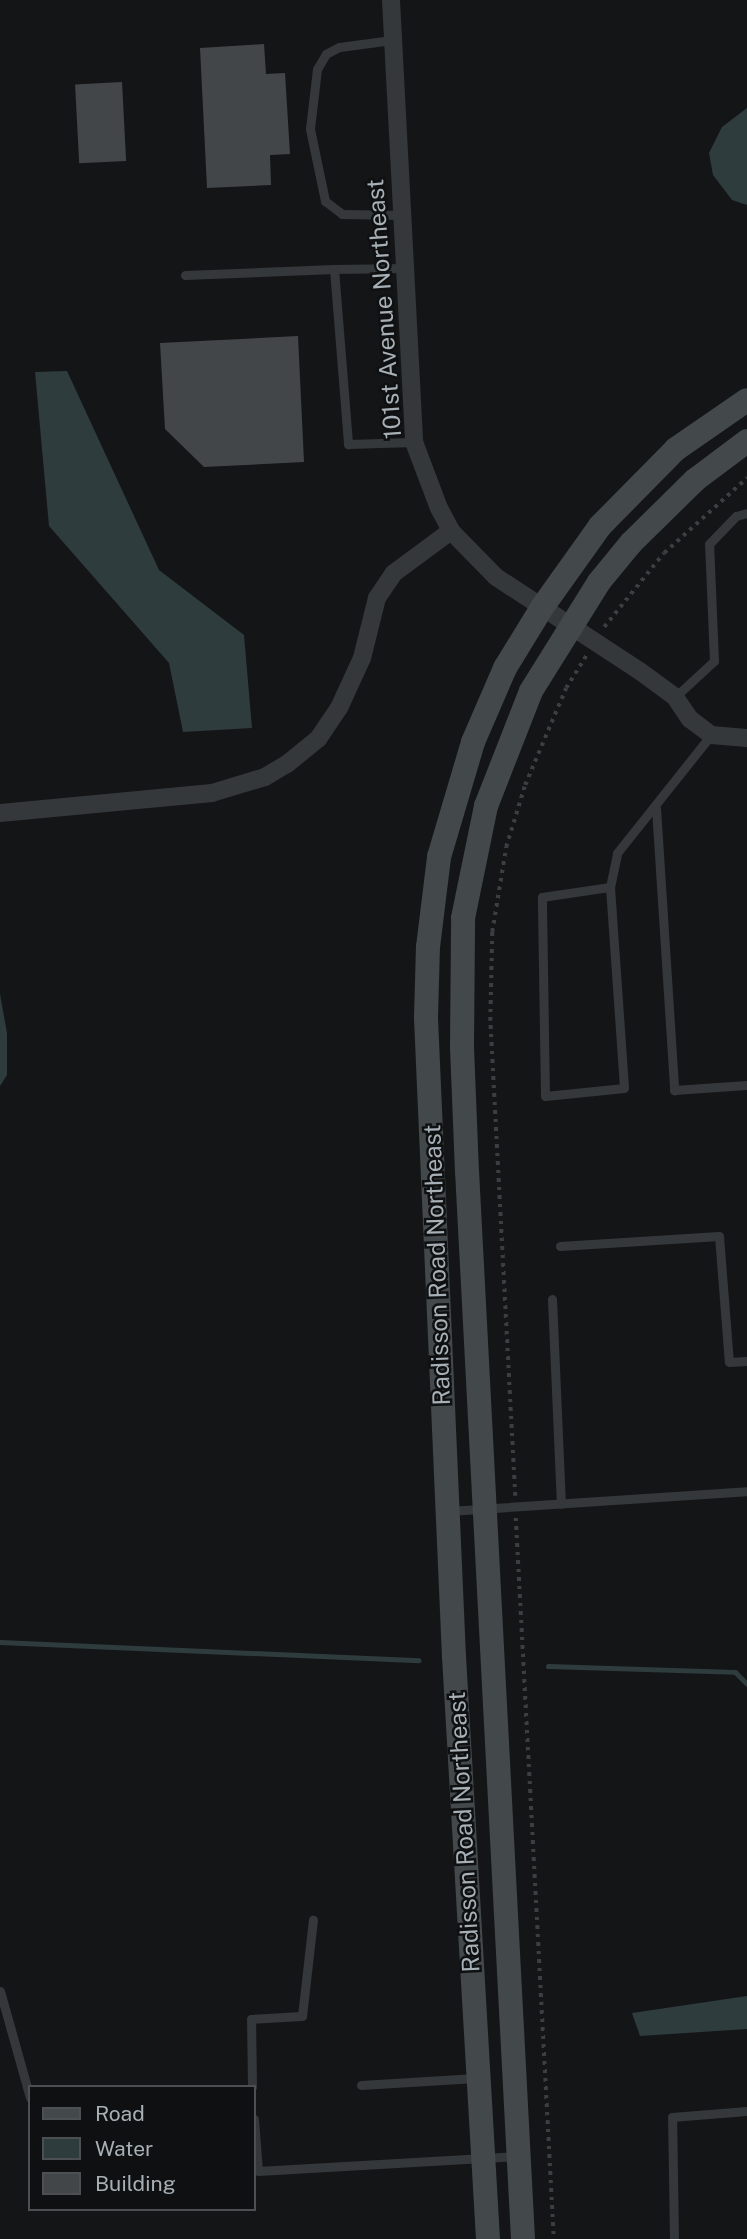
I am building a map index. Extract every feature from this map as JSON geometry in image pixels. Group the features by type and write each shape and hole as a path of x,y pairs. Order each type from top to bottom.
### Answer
{"main road":[{"name":"Radisson Road Northeast","path":"488,2239 447,1511 426,1017 428,947 439,858 473,742 505,668 541,609 609,516 676,449 747,401"},
{"name":"Radisson Road Northeast","path":"523,2239 462,1045 463,918 486,806 506,747 531,691 569,627 631,543 695,480 747,441"}],"street":[{"name":"101st Avenue Northeast","path":"391,0 414,442 451,531 496,577 675,697 690,719 711,735"},
{"path":"0,813 212,793 265,777 287,764 318,739 339,708 362,658 377,598 394,573 451,531"},
{"path":"711,735 747,737"}],"lane":[{"path":"392,40 339,47 326,54 317,69 310,129 325,201 342,214 401,215"},
{"path":"185,275 404,268"},
{"path":"334,269 348,444 414,442"},
{"path":"675,697 714,661 709,544 736,516 747,513"},
{"path":"610,887 542,897 545,1096 624,1088 610,887 617,853 656,808 711,735"},
{"path":"656,808 674,1090 747,1085"},
{"path":"560,1246 719,1236 729,1362 747,1361"},
{"path":"552,1299 561,1504"},
{"path":"447,1511 747,1491"},
{"path":"252,2085 251,2019 302,2016 313,1920"},
{"path":"0,1991 28,2091"},
{"path":"361,2085 478,2078"},
{"path":"674,2239 672,2117 747,2111"},
{"path":"256,2145 258,2171 519,2155"}],"path":[{"path":"609,619 664,553 747,478"},
{"path":"515,1493 490,1021 492,932 506,847 525,785 549,725 581,664"},
{"path":"517,1524 554,2239"}],"water":[{"path":"747,108 747,205 732,200 713,175 709,153 722,127"},
{"path":"67,371 159,570 244,635 252,728 183,732 169,663 49,526 35,372"},
{"path":"0,994 7,1033 7,1075 0,1086"},
{"path":"747,1996 747,2029 640,2036 632,2013"}],"building":[{"path":"264,44 266,74 285,73 290,154 270,155 271,185 207,188 200,48"},
{"path":"122,82 126,161 79,163 75,84"},
{"path":"298,336 304,462 204,467 165,429 160,343"}],"waterway":[{"path":"0,1642 419,1660"},
{"path":"548,1666 735,1672 747,1684"}]}
